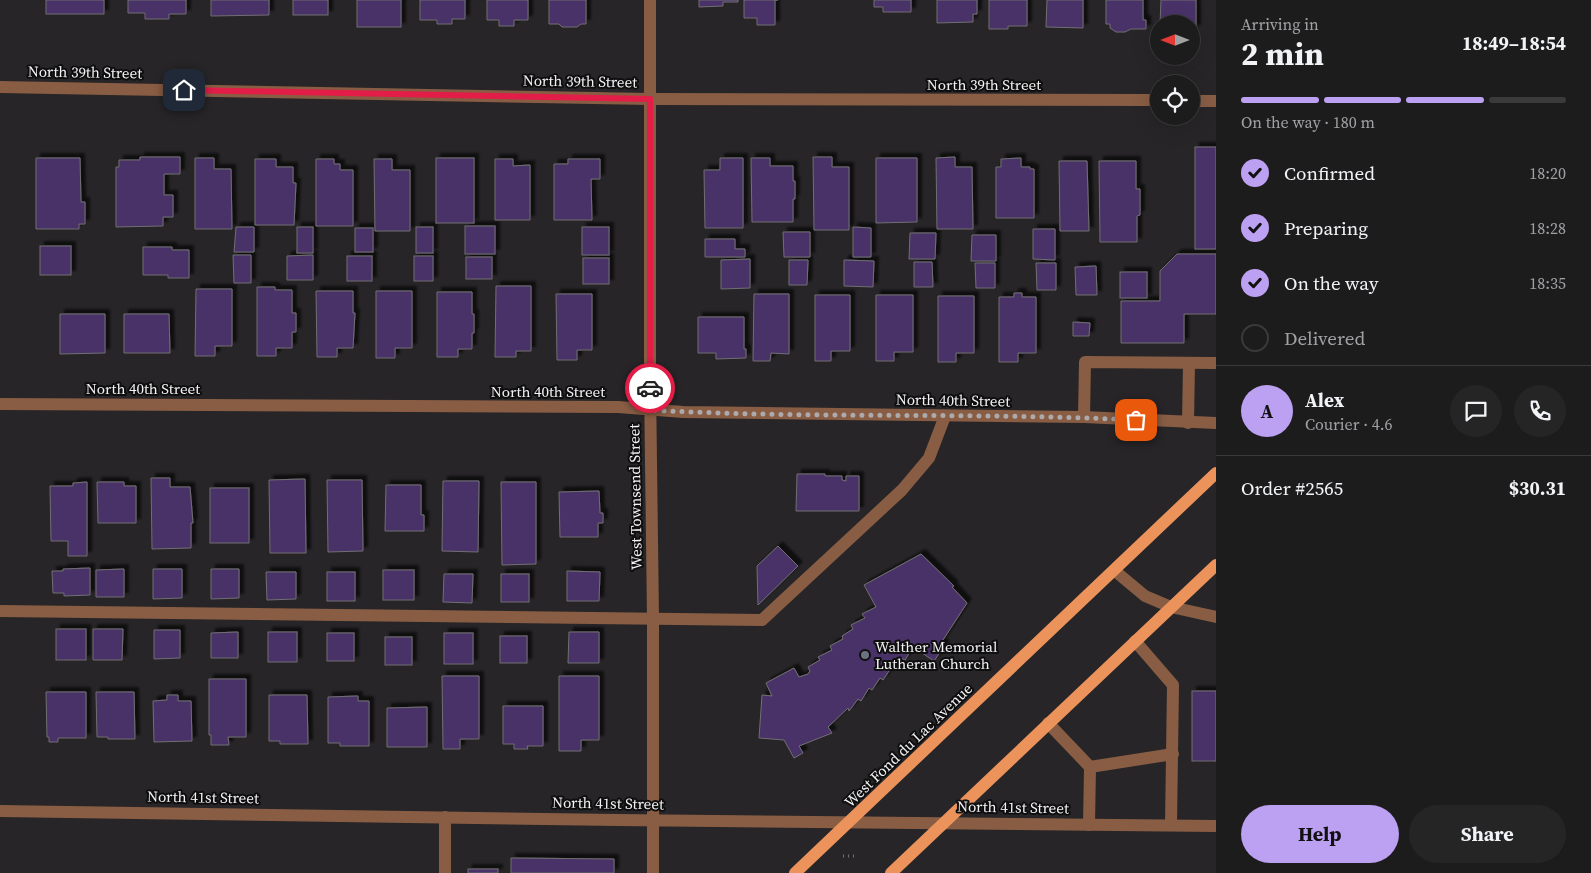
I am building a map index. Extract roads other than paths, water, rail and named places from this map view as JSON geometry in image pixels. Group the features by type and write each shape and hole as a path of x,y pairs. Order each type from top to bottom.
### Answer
{"main road":[{"name":"West Fond du Lac Avenue","path":"795,873 1216,473"},
{"path":"891,873 1216,565"}],"street":[{"name":"West Townsend Street","path":"650,0 653,873"},
{"name":"North 39th Street","path":"0,87 650,99 1150,100"},
{"path":"1200,101 1216,101"},
{"path":"1084,418 1085,362 1216,363"},
{"path":"1188,423 1189,363"},
{"name":"North 40th Street","path":"0,404 609,407 650,410 1084,418 1216,423"},
{"path":"0,611 762,620 902,490 929,458 945,416"},
{"path":"1114,571 1145,596 1172,607 1216,617"},
{"path":"1135,641 1173,685 1172,825"},
{"path":"1048,723 1090,767 1089,825"},
{"path":"1090,767 1173,754"},
{"name":"North 41st Street","path":"0,812 1216,826"},
{"path":"445,817 446,873"}],"place":[{"name":"Walther Memorial Lutheran Church","path":"865,655"}]}
